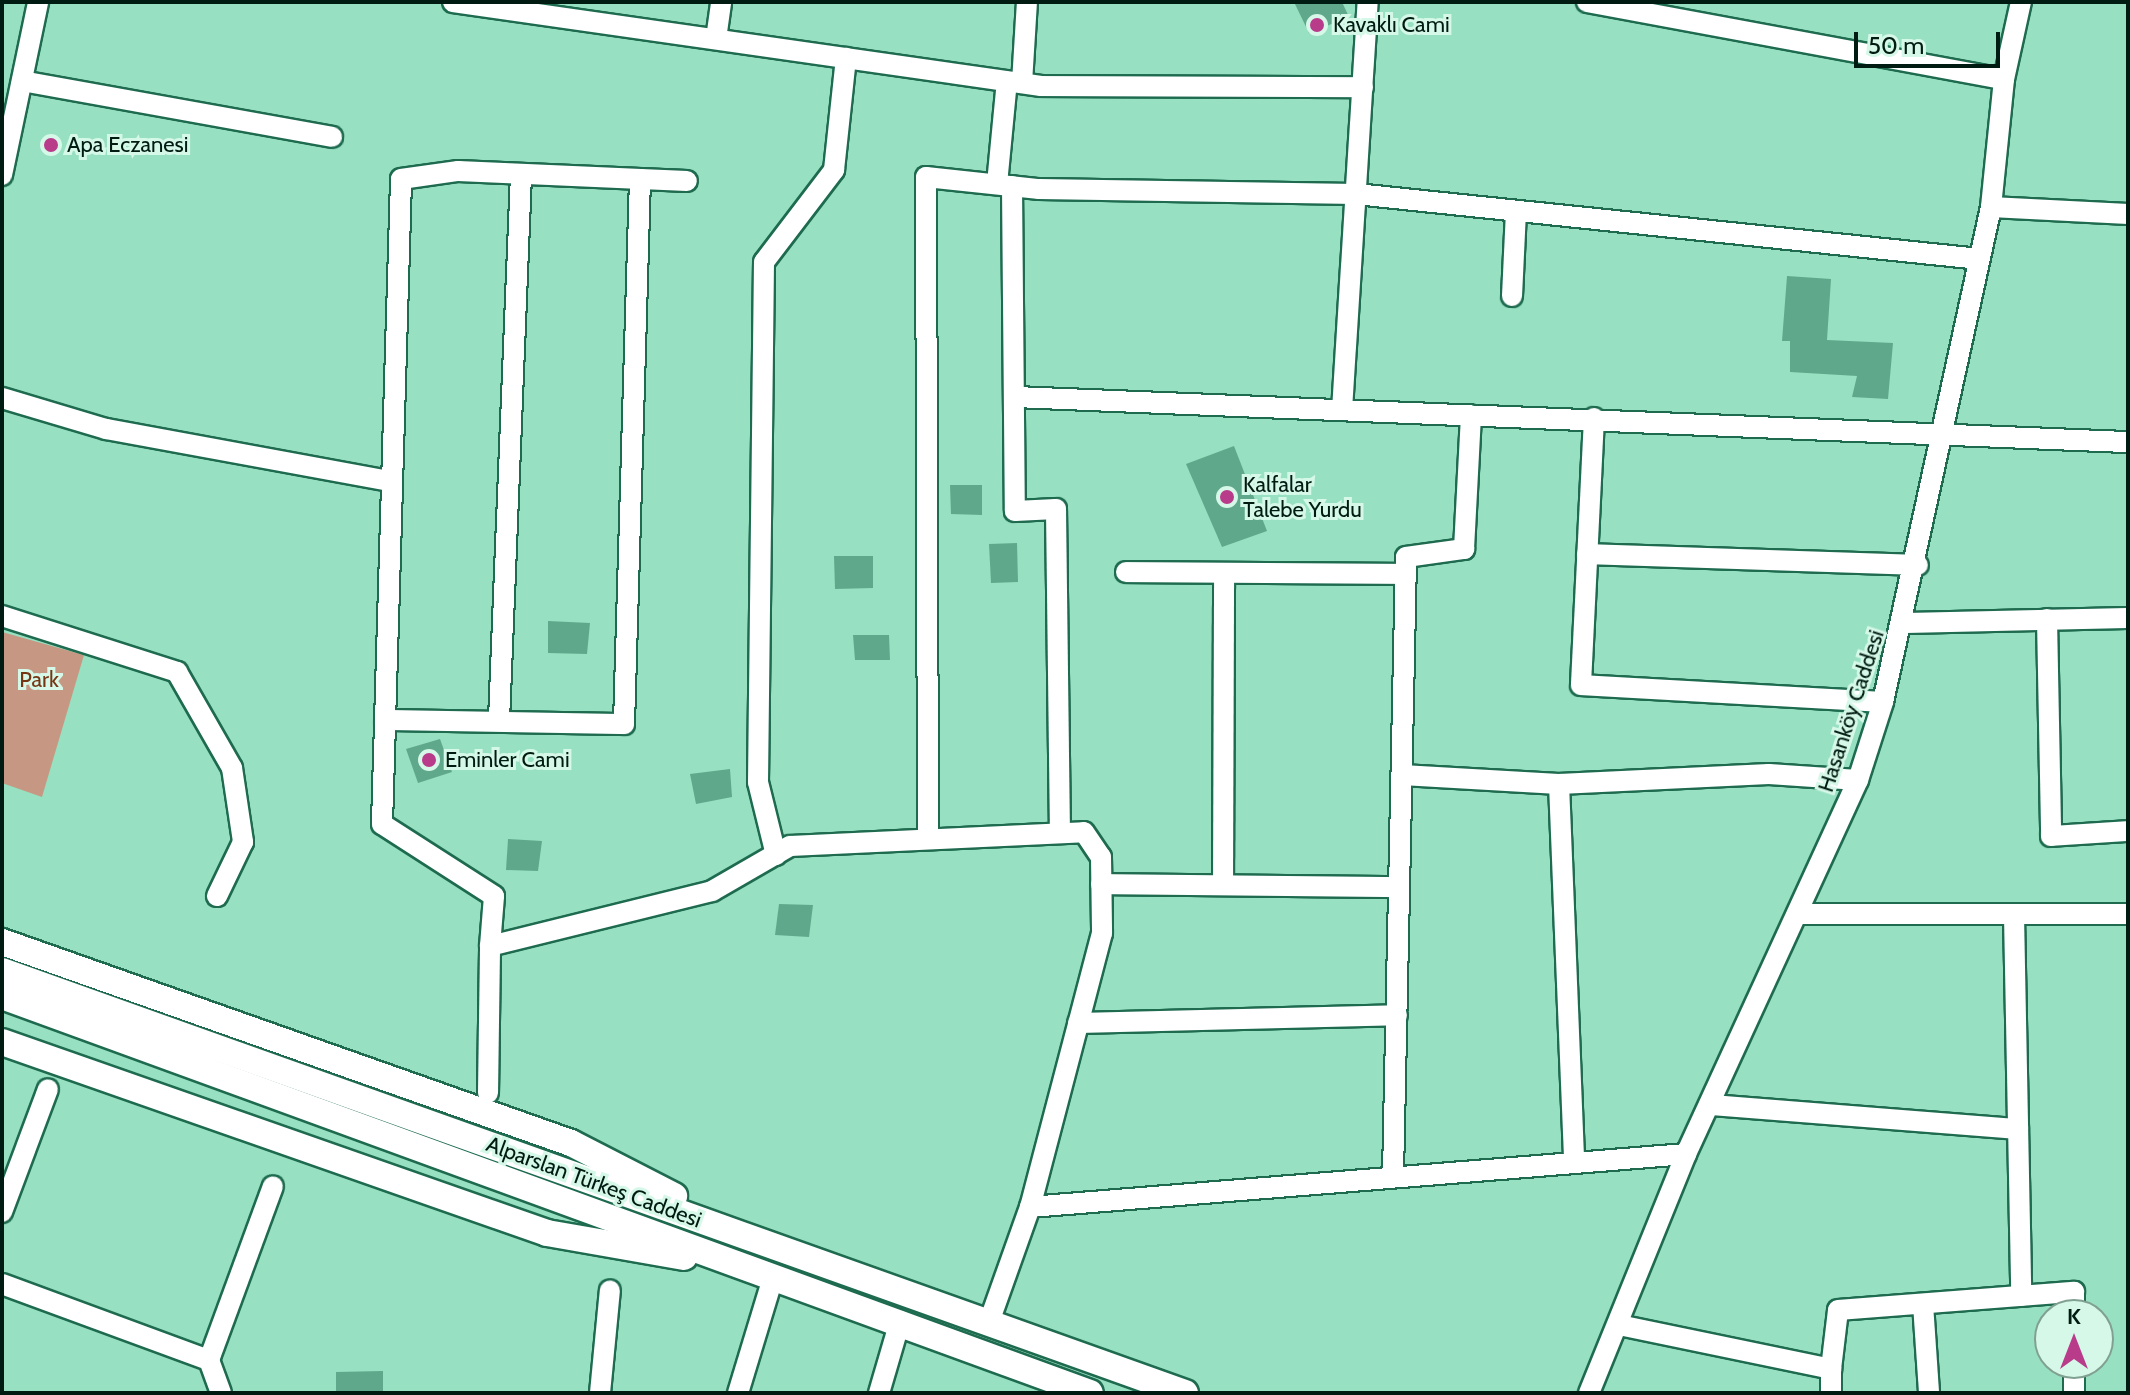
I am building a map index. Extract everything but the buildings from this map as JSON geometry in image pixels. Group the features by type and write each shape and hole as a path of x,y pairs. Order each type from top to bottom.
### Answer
{"main road":[{"path":"2,942 571,1143 677,1197 823,1251 868,1279"},
{"name":"Alparslan Türkeş Caddesi","path":"2,971 1185,1393"},
{"name":"Alparslan Türkeş Caddesi","path":"2,996 860,1306 1090,1393"},
{"path":"2,1042 534,1228 665,1251 770,1288 860,1306"}],"street":[{"path":"2,175 38,2"},
{"path":"453,2 1014,82 1363,87"},
{"path":"716,39 721,2"},
{"path":"1027,2 1014,82 1004,185 1015,397 1015,511 1056,509 1060,833"},
{"path":"1342,410 1368,2"},
{"path":"1587,2 2004,79"},
{"name":"Hasanköy Caddesi","path":"1589,1393 1686,1154 1712,1105 1800,914 1858,780 1883,702 1905,623 1947,431 1991,207 2004,79 2021,2"},
{"path":"776,855 758,782 764,262 834,170 846,58"},
{"path":"22,81 332,137"},
{"path":"499,720 521,174"},
{"path":"488,1093 490,946 494,896 382,824 401,179 521,174 687,181"},
{"path":"928,839 926,177 1004,185 1356,194 1980,259"},
{"path":"385,720 624,724 640,179"},
{"path":"1991,207 2128,214"},
{"path":"1512,296 1516,212"},
{"path":"1015,397 1947,431 2128,442"},
{"path":"2,398 106,429 390,481"},
{"path":"1393,1175 1406,557 1464,549 1471,415"},
{"path":"1594,418 1581,685 1883,702"},
{"path":"1587,554 1918,565"},
{"path":"1126,572 1406,574"},
{"path":"1223,885 1224,573"},
{"path":"2,616 177,672 232,768 243,842 217,896"},
{"path":"1905,623 2128,618"},
{"path":"2047,619 2051,836 2128,831"},
{"path":"1402,775 1559,784 1769,774 1858,780"},
{"path":"1559,784 1574,1160"},
{"path":"490,946 712,891 790,846 1084,832 1101,857 1102,933 1030,1207 989,1322"},
{"path":"1101,884 1399,887"},
{"path":"1800,914 2128,914"},
{"path":"2014,915 2021,1296"},
{"path":"1078,1023 1397,1015"},
{"path":"2,1212 48,1089"},
{"path":"1712,1105 2018,1129"},
{"path":"1030,1207 1574,1160 1686,1154"},
{"path":"221,1393 209,1360 273,1186"},
{"path":"2,1284 209,1360"},
{"path":"738,1393 770,1288"},
{"path":"600,1393 610,1290"},
{"path":"1831,1393 1838,1310 2074,1292 2074,1299"},
{"path":"1923,1304 1929,1393"},
{"path":"879,1393 900,1321"},
{"path":"1619,1325 1831,1369"}],"green space":[{"name":"Park","path":"2,632 84,655 42,797 2,783"}],"place":[{"name":"Kavaklı Cami","path":"1317,25"},
{"name":"Apa Eczanesi","path":"51,145"},
{"name":"Kalfalar Talebe Yurdu","path":"1227,497"},
{"name":"Eminler Cami","path":"429,760"}]}
